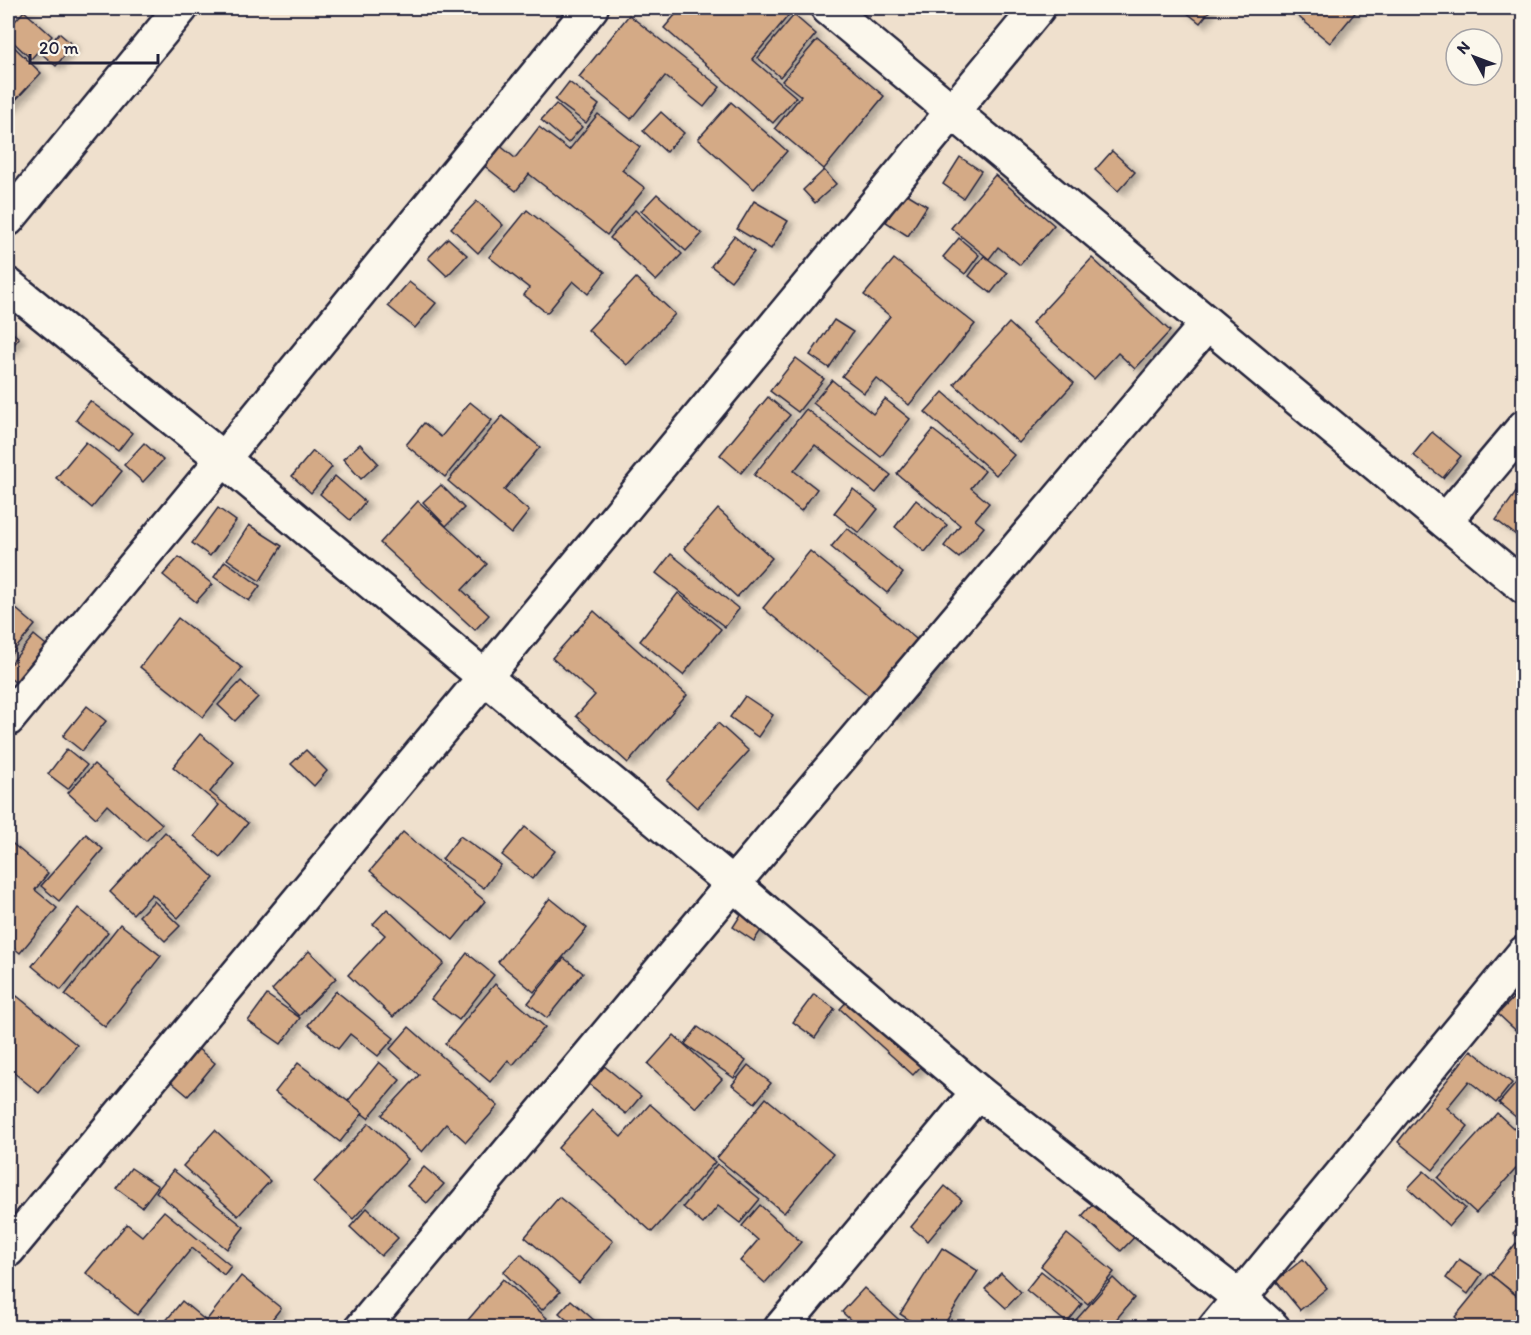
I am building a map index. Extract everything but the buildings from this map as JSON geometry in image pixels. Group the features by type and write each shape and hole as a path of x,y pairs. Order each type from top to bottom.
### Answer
{"street":[{"path":"8,219 181,8"},
{"path":"8,719 591,8"},
{"path":"828,8 1524,587"},
{"path":"8,1250 1038,8"},
{"path":"8,285 223,459 733,884 978,1092 1240,1298 1273,1328"},
{"path":"362,1328 733,884 1207,324"},
{"path":"1445,522 1524,428"},
{"path":"1215,1328 1524,953"},
{"path":"781,1328 978,1092"}]}
